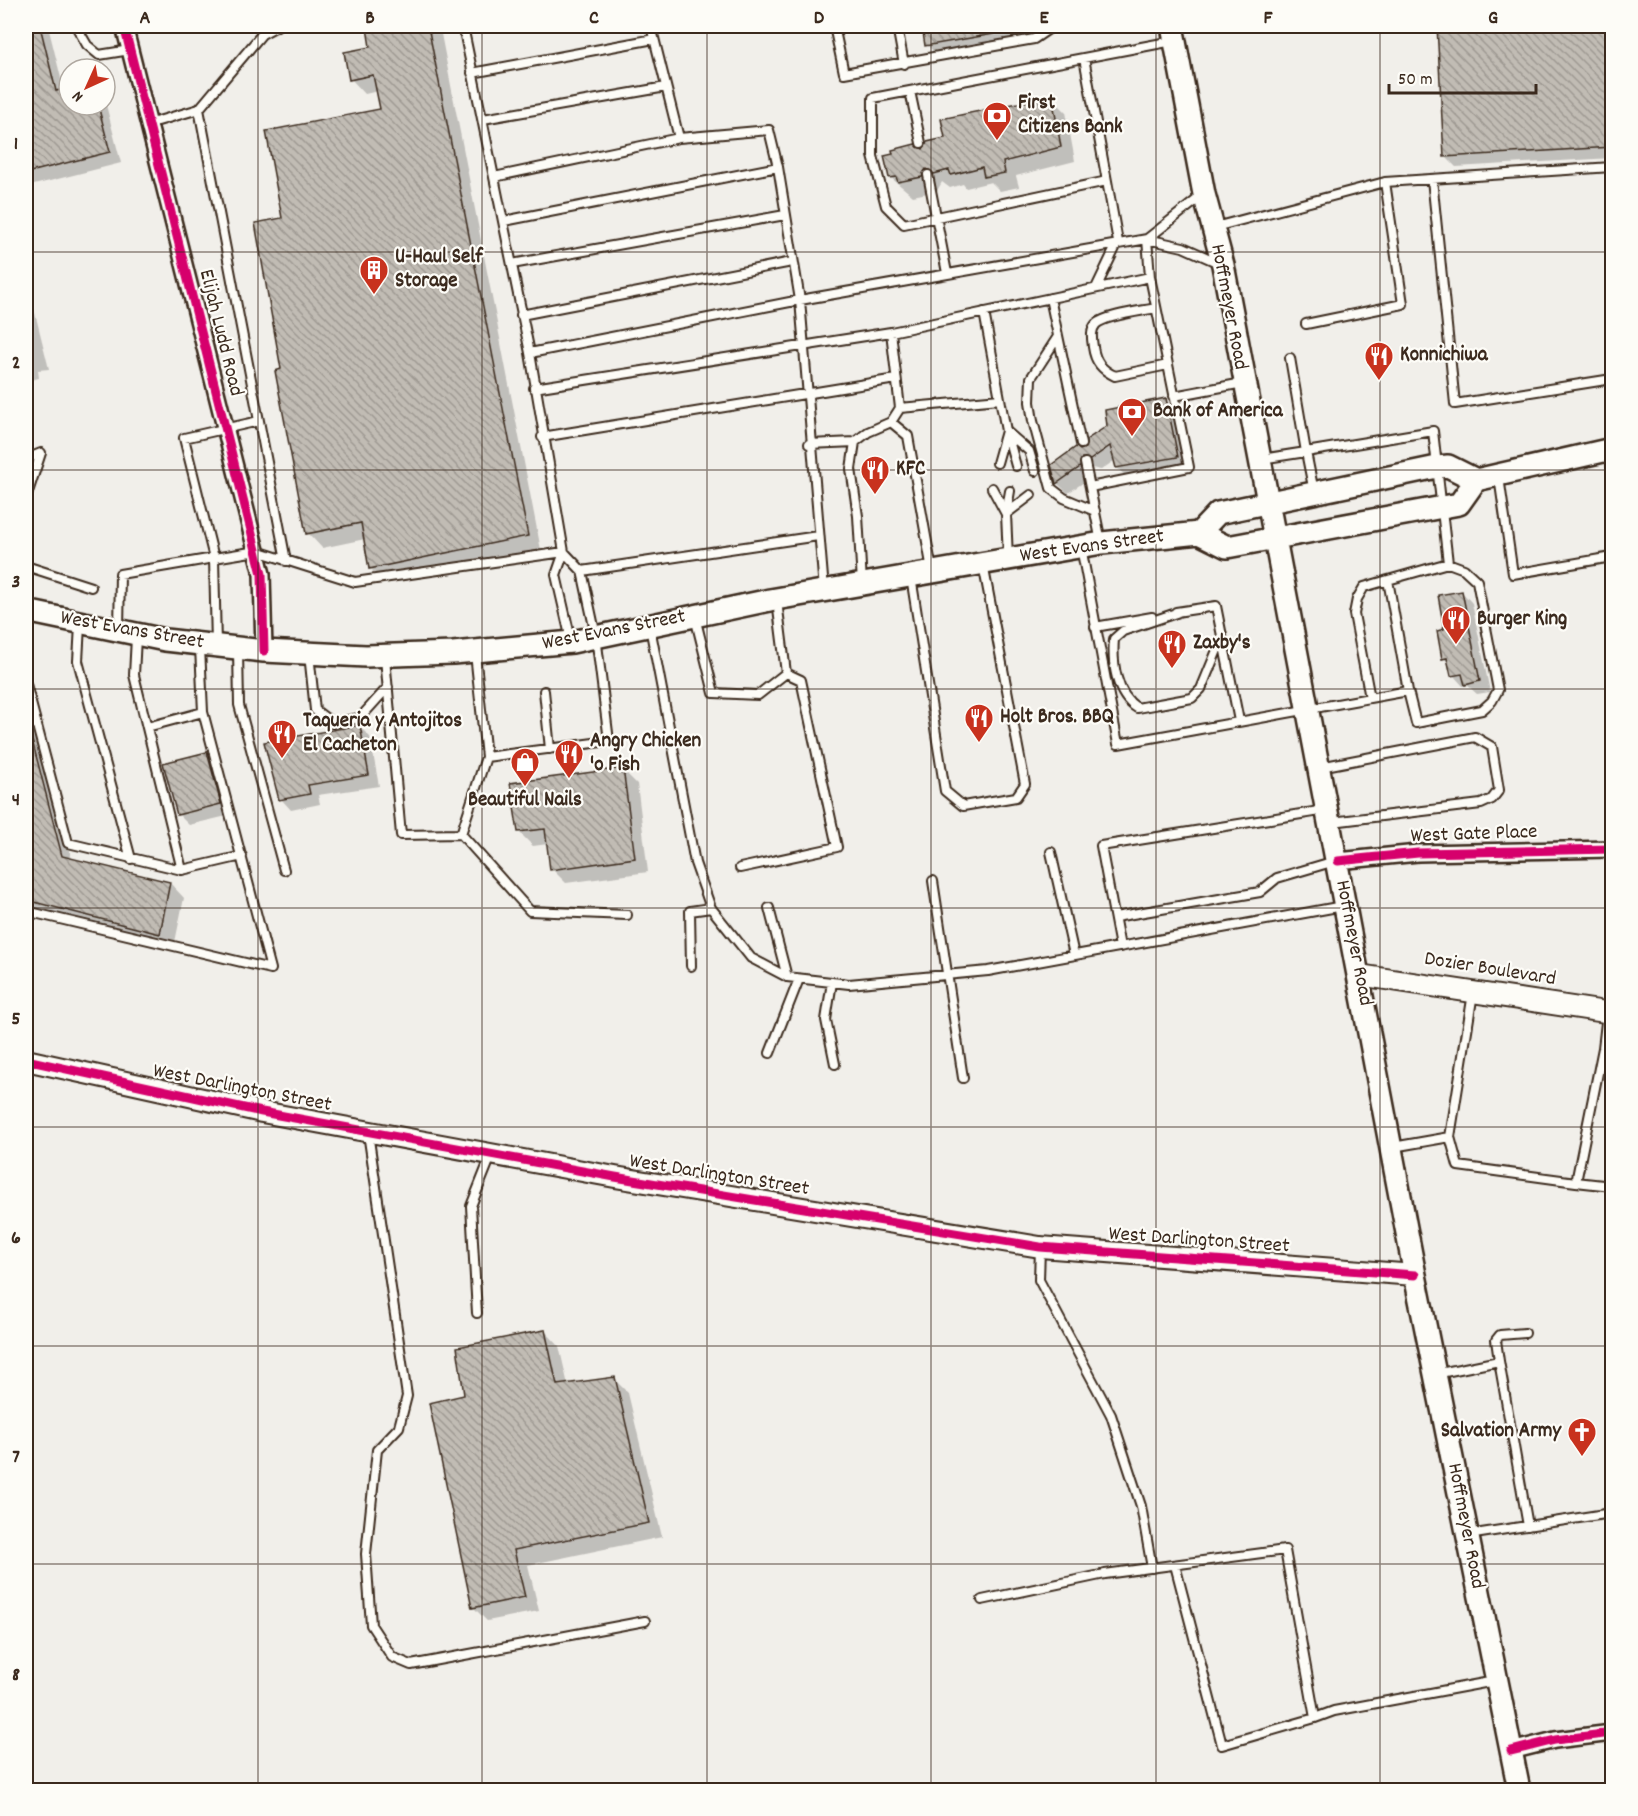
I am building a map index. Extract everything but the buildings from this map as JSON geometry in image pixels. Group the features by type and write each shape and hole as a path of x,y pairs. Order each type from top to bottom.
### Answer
{"main road":[{"name":"Hoffmeyer Road","path":"1173,33 1211,228 1223,265 1243,383 1309,709 1415,1275 1519,1791"},
{"path":"1476,480 1459,504 1227,547 1199,534 1218,513 1437,467 1448,466 1476,480 1611,449"},
{"name":"West Evans Street","path":"26,611 128,632 208,645 264,651 385,656 475,652 572,642 777,599 1102,543 1199,534"}],"street":[{"name":"Elijah Ludd Road","path":"124,26 262,574 264,651"},
{"name":"West Gate Place","path":"1338,861 1418,853 1612,849"},
{"name":"Dozier Boulevard","path":"1359,975 1610,1013"},
{"name":"West Darlington Street","path":"26,1060 152,1090 368,1132 1040,1247 1415,1275"},
{"path":"1511,1751 1555,1740 1612,1733"}],"lane":[{"path":"76,26 87,45 99,55 130,50"},
{"path":"148,124 199,109 262,34 277,26"},
{"path":"463,26 530,353 542,437 564,552 556,574 572,642"},
{"path":"651,26 679,138"},
{"path":"834,26 844,73 1034,39 1053,26"},
{"path":"897,26 904,64"},
{"path":"1107,181 904,224 886,206 873,156 873,98 1084,58 1173,33"},
{"path":"472,73 654,39"},
{"path":"1084,58 1118,242 1096,288"},
{"path":"483,118 666,87"},
{"path":"910,91 921,143"},
{"path":"199,109 286,561"},
{"path":"494,177 679,138 769,130 778,167 800,300 809,444 824,591"},
{"path":"504,220 778,167"},
{"path":"1211,228 1385,182 1612,167"},
{"path":"928,175 948,273"},
{"path":"1432,179 1455,404 1612,379"},
{"path":"1306,324 1403,304 1385,182"},
{"path":"1147,239 1204,194"},
{"path":"512,264 785,214"},
{"path":"1090,487 1189,467 1150,277 1147,239"},
{"path":"530,353 800,300 1118,242 1147,239 1183,247 1223,265"},
{"path":"521,315 792,262"},
{"path":"534,388 891,332 1150,277"},
{"path":"1050,298 1081,444"},
{"path":"1156,308 1105,319 1096,325 1092,333 1094,352 1097,363 1115,376 1168,365"},
{"path":"984,312 1006,431 1016,466"},
{"path":"809,444 855,442 868,432 891,422 900,408 891,332"},
{"path":"1057,338 1031,378 1030,402 1033,421 1051,488 1064,498 1095,511"},
{"path":"1290,358 1315,493"},
{"path":"542,437 896,379"},
{"path":"1174,396 1243,383"},
{"path":"900,408 1000,399"},
{"path":"26,911 271,969 203,712 214,558 184,438 259,421"},
{"path":"891,422 908,436 932,572"},
{"path":"997,463 1006,431"},
{"path":"1006,431 1029,451 1035,471"},
{"path":"1259,459 1433,431 1448,563"},
{"path":"855,442 851,470 858,516 862,584"},
{"path":"1611,449 1612,471"},
{"path":"26,459 41,453 26,498"},
{"path":"1085,463 1102,543"},
{"path":"1499,476 1513,574 1612,557"},
{"path":"992,488 1006,514"},
{"path":"1008,559 1006,514 1010,491"},
{"path":"1006,514 1031,495"},
{"path":"582,571 818,536"},
{"path":"1081,547 1118,744 1408,691"},
{"path":"182,870 134,675 120,574 256,551 355,582 564,552"},
{"path":"486,757 609,741 596,636 582,571 564,552"},
{"path":"911,576 945,791 963,806 1016,797 1025,784 983,563"},
{"path":"1370,698 1354,614 1357,599 1364,587 1388,580 1448,563 1464,569 1478,581 1498,690 1492,701 1482,710 1416,723 1388,580"},
{"path":"26,566 91,587"},
{"path":"777,599 786,673"},
{"path":"1095,627 1216,606 1239,721"},
{"path":"1179,612 1123,631 1114,639 1113,653 1120,688 1127,702 1137,708 1191,698 1201,689 1222,638"},
{"path":"695,616 714,693 758,696 786,673"},
{"path":"81,623 78,661 131,859"},
{"path":"650,625 695,863 711,908 751,958 788,977 849,984 988,971 1346,905"},
{"path":"238,648 239,705 284,870"},
{"path":"461,834 486,757 475,652"},
{"path":"309,653 315,710 332,723 360,718 388,687"},
{"path":"385,656 400,835 461,834 530,911 627,915"},
{"path":"740,868 837,847 801,680 786,673"},
{"path":"26,684 68,843 182,870 242,856"},
{"path":"544,691 549,749"},
{"path":"147,727 203,712"},
{"path":"1120,946 1101,846 1329,816 1481,804 1492,799 1499,790 1492,747 1475,737 1320,767"},
{"path":"1051,852 1074,955"},
{"path":"1115,917 1260,892 1277,878 1338,861"},
{"path":"933,881 963,1078"},
{"path":"691,966 690,911 711,908"},
{"path":"769,908 788,977"},
{"path":"770,1053 800,979"},
{"path":"832,982 826,1020 835,1064"},
{"path":"1473,992 1450,1137 1458,1166 1612,1186"},
{"path":"1576,1182 1610,1013"},
{"path":"1603,1048 1612,1050"},
{"path":"368,1132 407,1396 399,1427 377,1450 366,1554 371,1625 392,1657 411,1665 645,1621"},
{"path":"1392,1147 1450,1137"},
{"path":"477,1313 471,1206 492,1154"},
{"path":"1040,1247 1039,1280 1111,1415 1141,1506 1152,1568"},
{"path":"1525,1333 1500,1335 1496,1341 1528,1526"},
{"path":"1435,1374 1499,1361"},
{"path":"1467,1535 1605,1514"},
{"path":"982,1600 1105,1574 1285,1550 1315,1718"},
{"path":"1175,1565 1222,1745 1334,1712 1496,1681"}],"cycle path":[{"path":"124,26 262,574 264,651"},
{"path":"1338,861 1418,853 1612,849"},
{"path":"26,1060 262,1112 615,1177 1040,1247 1415,1275"},
{"path":"1511,1751 1555,1740 1612,1733"}],"place":[{"name":"First Citizens Bank","path":"997,142"},
{"name":"U-Haul Self Storage","path":"374,296"},
{"name":"Konnichiwa","path":"1379,382"},
{"name":"Bank of America","path":"1132,438"},
{"name":"KFC","path":"875,496"},
{"name":"Burger King","path":"1456,646"},
{"name":"Zaxby's","path":"1172,670"},
{"name":"Holt Bros. BBQ","path":"979,744"},
{"name":"Taqueria y Antojitos El Cacheton","path":"282,760"},
{"name":"Angry Chicken 'o Fish","path":"569,780"},
{"name":"Beautiful Nails","path":"525,788"},
{"name":"Salvation Army","path":"1582,1458"}]}
